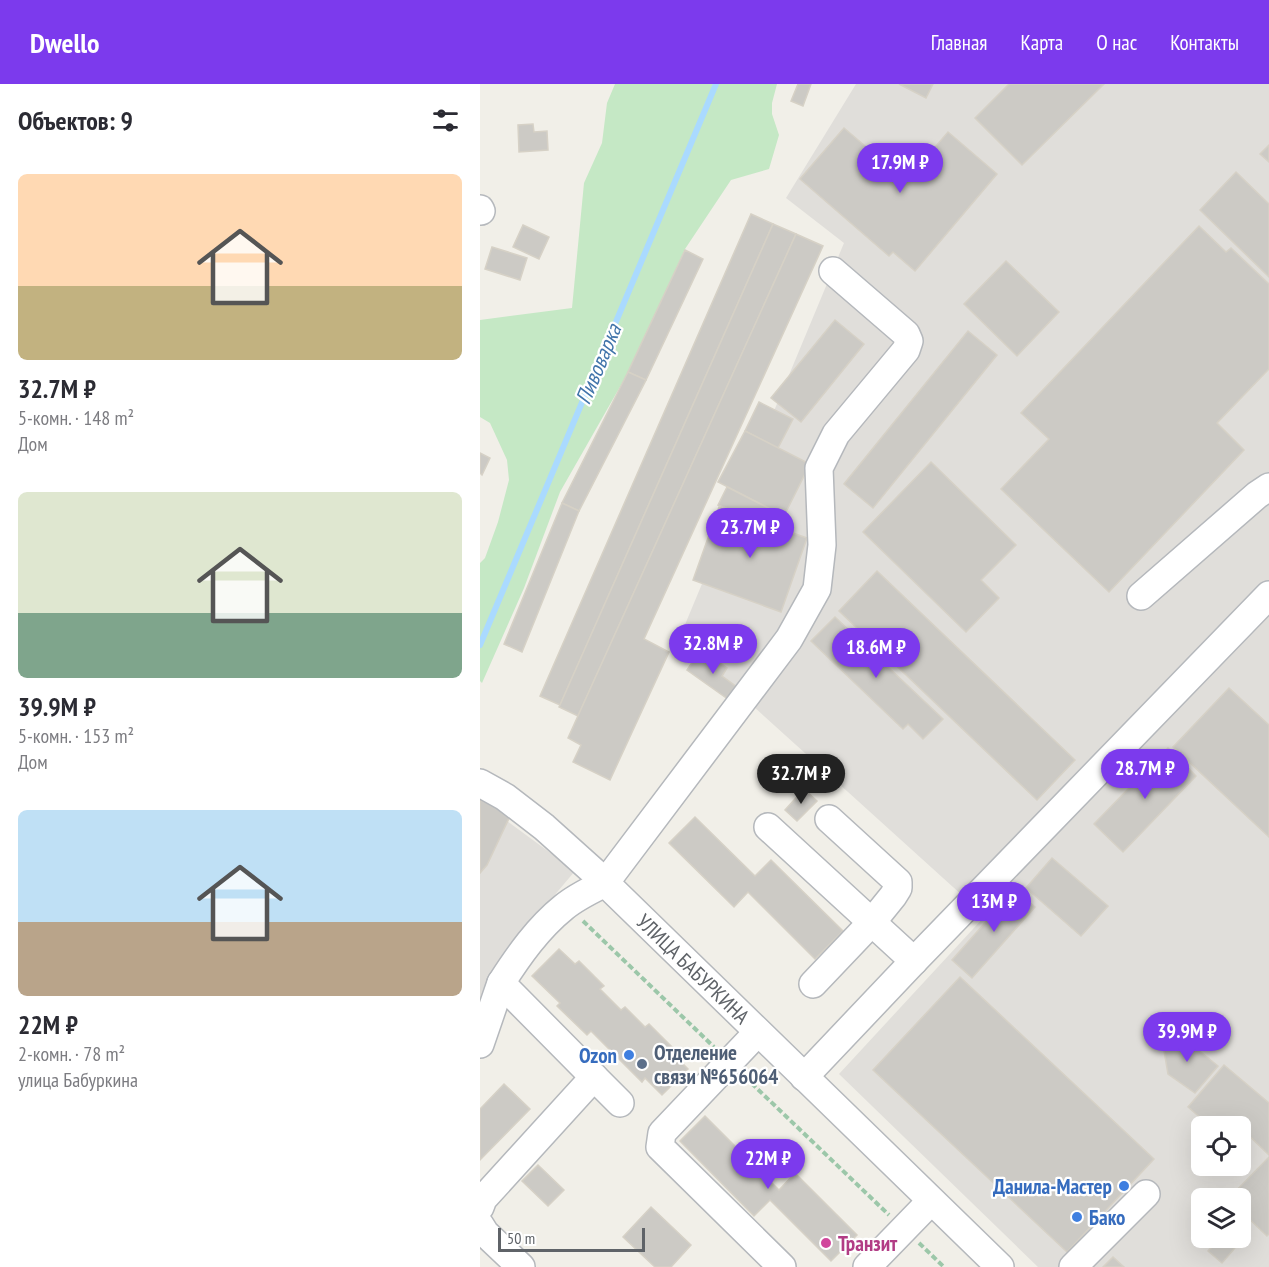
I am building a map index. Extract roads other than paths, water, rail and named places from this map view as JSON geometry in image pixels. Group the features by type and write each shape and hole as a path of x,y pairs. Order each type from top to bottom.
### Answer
{"street":[{"path":"480,1044 501,983 523,950 546,922 566,905 605,883 789,639 817,589 822,545 819,468 836,434 906,350 909,341 906,334 834,270"},
{"path":"1141,596 1269,487"},
{"path":"804,1077 1269,595"},
{"name":"УЛИЦА БАБУРКИНА","path":"480,783 505,797 544,827 605,883 1000,1267"},
{"path":"813,984 872,922 898,888 898,882 829,819"},
{"path":"768,827 914,961"},
{"path":"501,983 620,1103"},
{"path":"758,1032 662,1133 660,1147 782,1267"},
{"path":"480,1207 483,1199 594,1077"},
{"path":"1073,1267 1146,1194"},
{"path":"867,1267 931,1201"},
{"path":"480,1225 485,1233 521,1267"}],"waterway":[{"name":"Пивоварка","path":"480,645 716,84"}],"place":[{"name":"Ozon","path":"629,1055"},
{"name":"Отделение связи №656064","path":"642,1064"},
{"name":"Данила-Мастер","path":"1124,1186"},
{"name":"Бако","path":"1077,1217"},
{"name":"Транзит","path":"826,1243"}]}
